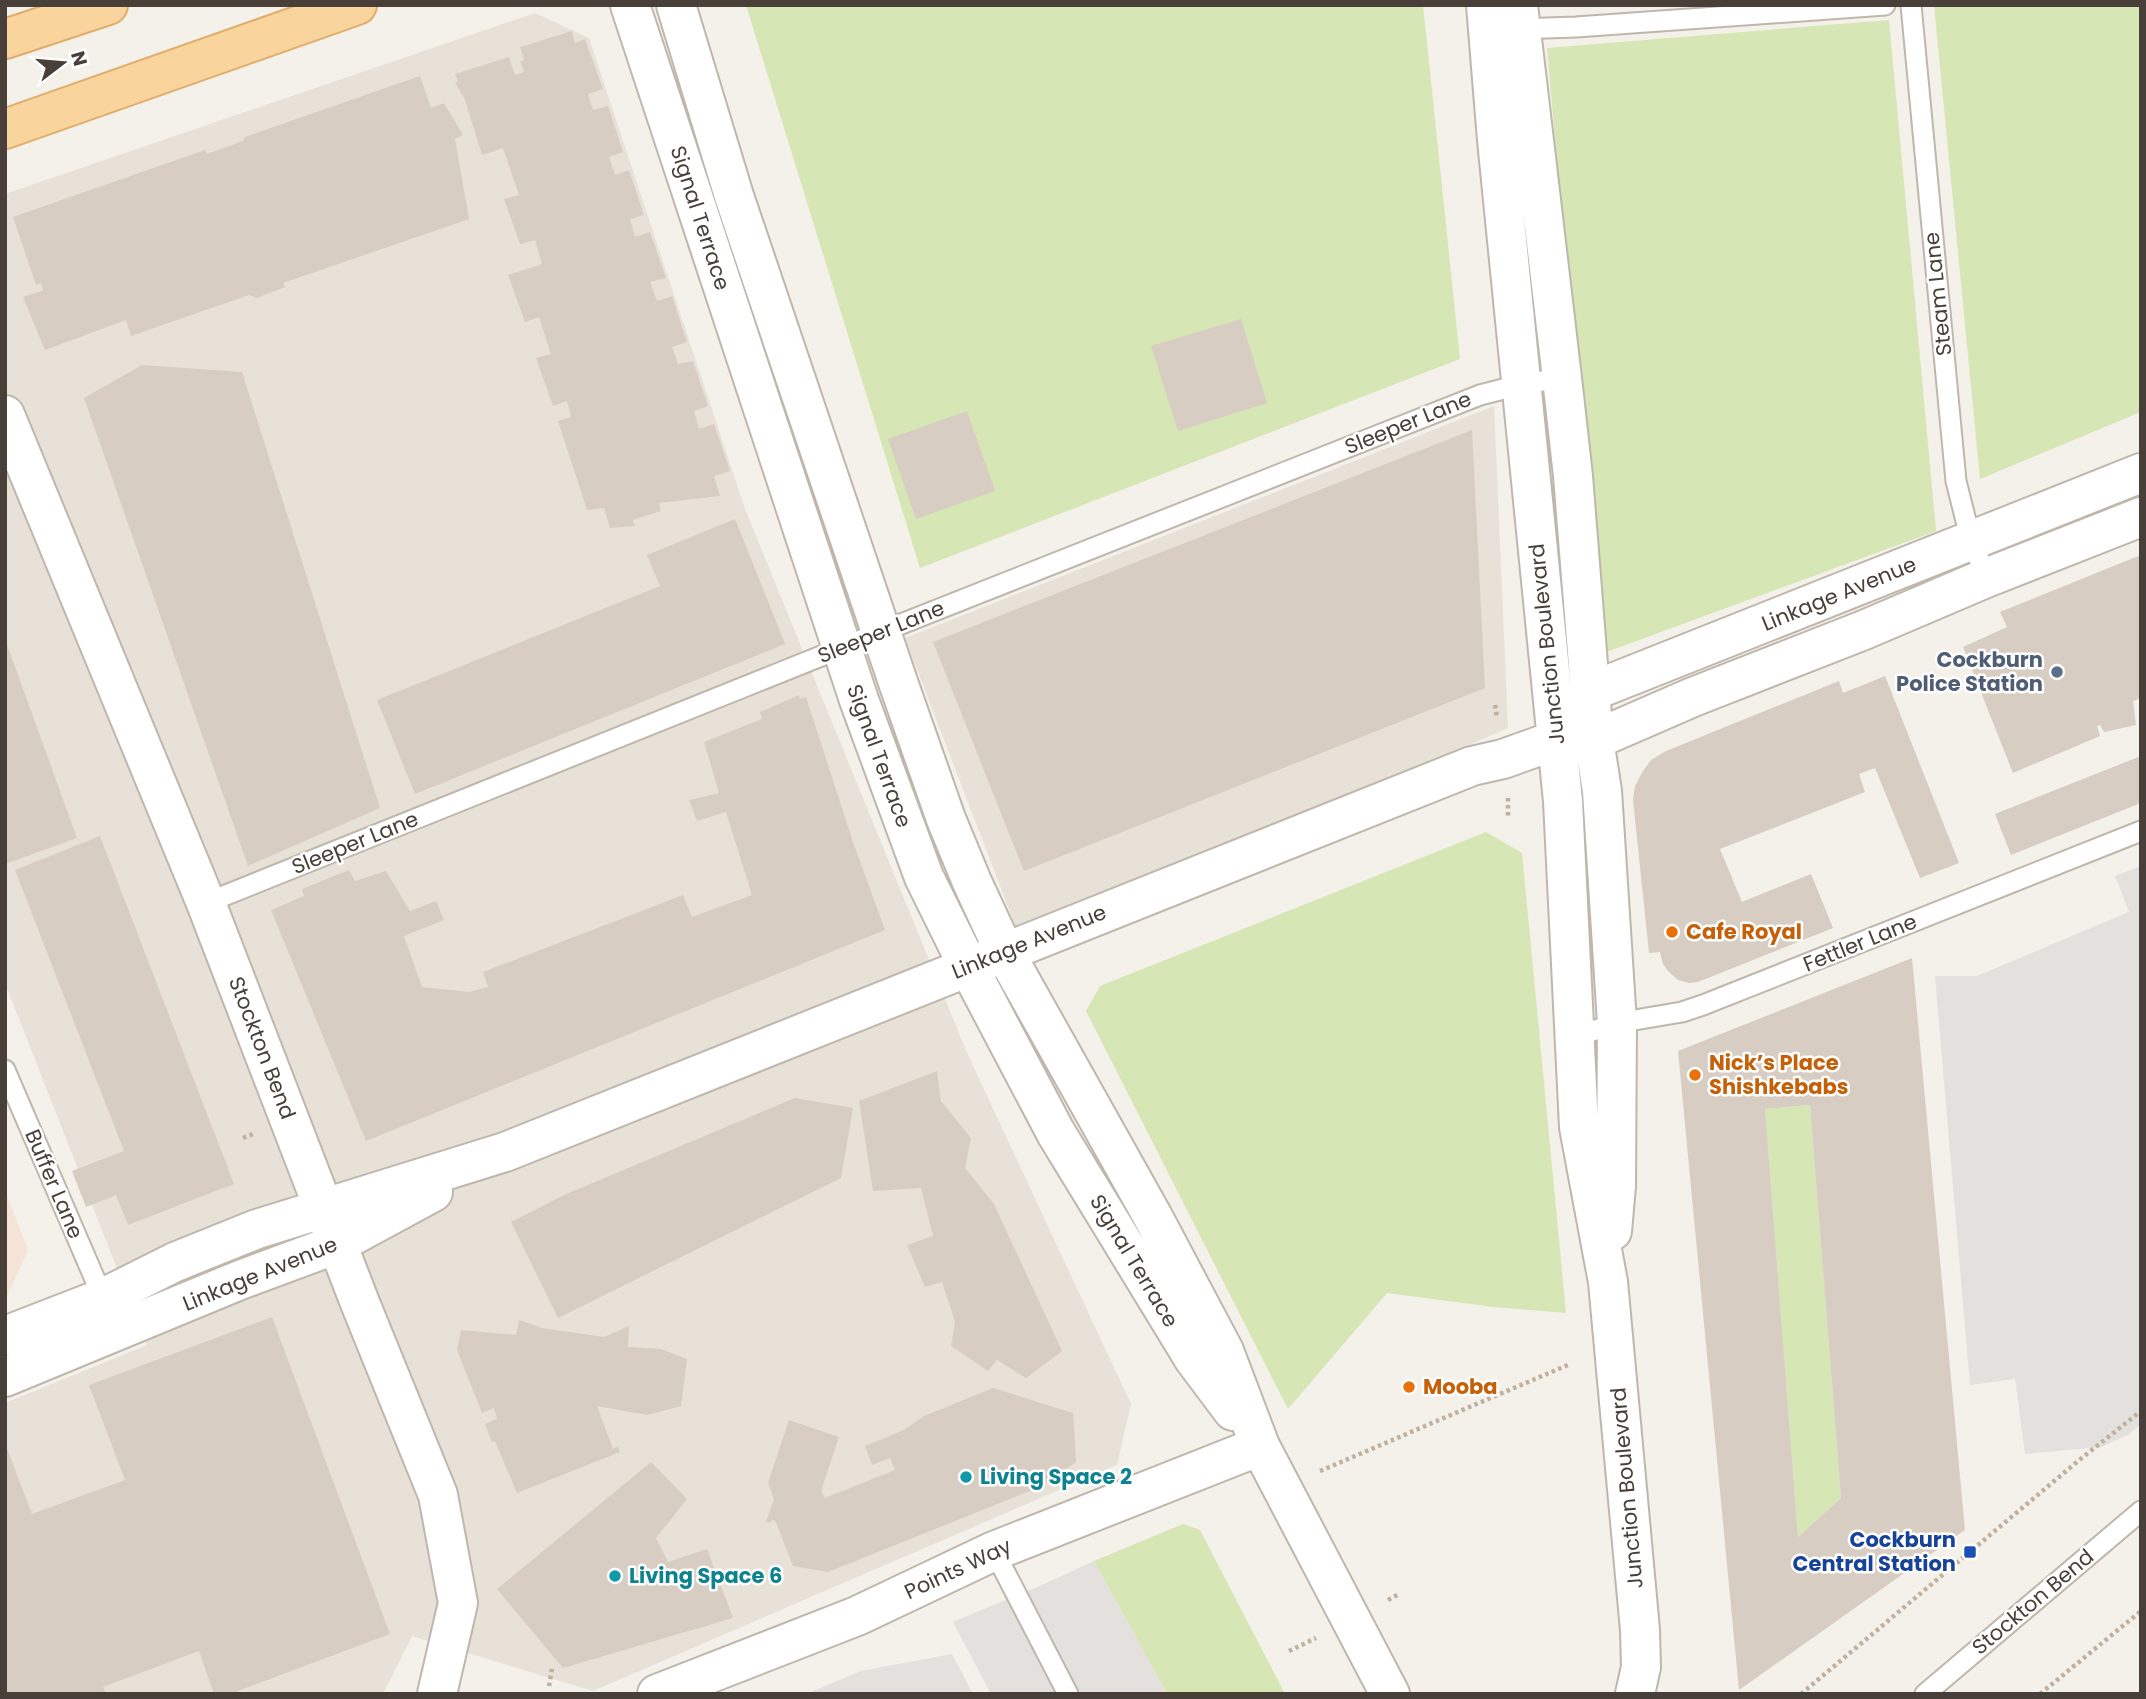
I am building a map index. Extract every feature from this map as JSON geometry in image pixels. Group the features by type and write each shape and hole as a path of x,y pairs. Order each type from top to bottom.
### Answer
{"main road":[{"path":"5,39 108,5"},
{"path":"5,129 357,5"}],"street":[{"name":"Signal Terrace","path":"630,5 842,648 924,877 1056,1133 1194,1359 1260,1446"},
{"name":"Signal Terrace","path":"676,5 734,196 881,632 946,819 972,882 1004,953 1153,1217 1224,1350 1260,1446 1390,1694"},
{"name":"Junction Boulevard","path":"1503,17 1562,378 1573,476 1594,740 1602,791 1617,1023 1616,1186 1608,1282"},
{"name":"Junction Boulevard","path":"1503,17 1497,140 1563,801 1579,1128 1608,1282 1640,1630 1641,1667 1635,1694"},
{"name":"Stockton Bend","path":"5,415 206,903 337,1244 438,1495 458,1603 437,1694"},
{"name":"Linkage Avenue","path":"1590,692 2141,473"},
{"name":"Linkage Avenue","path":"5,1336 103,1298 175,1262 237,1236 505,1152 1472,766 1503,759 1556,740 1594,740 1693,696 1864,630 2141,517"},
{"path":"1556,740 1590,692"},
{"name":"Linkage Avenue","path":"5,1377 240,1280 337,1244 505,1152"},
{"name":"Points Way","path":"657,1694 857,1616 994,1551 1260,1446"}],"lane":[{"path":"1503,17 1885,5"},
{"name":"Steam Lane","path":"1911,5 1956,481 1986,578"},
{"name":"Sleeper Lane","path":"206,903 1480,395 1522,384 1562,378"},
{"name":"Fettler Lane","path":"1574,1037 1617,1023 1682,1012 1703,1005 2141,831"},
{"name":"Buffer Lane","path":"5,1070 103,1298"},
{"name":"Stockton Bend","path":"1925,1694 2141,1510"},
{"path":"994,1551 1068,1694"}],"path":[{"path":"1507,794 1508,816"},
{"path":"1315,1474 1570,1364"},
{"path":"1801,1694 2141,1411"},
{"path":"2040,1694 2141,1611"},
{"path":"1289,1651 1322,1635"},
{"path":"549,1686 552,1670"}],"shaded area":[{"path":"535,13 589,38 745,509 967,1053 1131,1404 1117,1465 593,1691 412,1636 383,1694 5,1694 5,1403 147,1345 5,983 5,194"},
{"path":"1494,406 1508,728 1020,938 905,638"},
{"path":"2141,866 2141,1424 2128,1435 2101,1447 2025,1454 2015,1379 1970,1385 1935,976 1977,976 2129,912 2115,876"},
{"path":"5,1191 28,1250 8,1294 5,1295"},
{"path":"1094,1561 1167,1694 991,1694 953,1622"},
{"path":"952,1654 973,1694 806,1694 861,1671"}],"green space":[{"path":"746,5 1423,5 1460,359 920,568"},
{"path":"1934,5 2141,5 2141,412 1980,479"},
{"path":"1889,20 1936,531 1601,654 1547,48"},
{"path":"1486,832 1522,853 1566,1313 1387,1293 1288,1409 1086,1011 1100,986"},
{"path":"1810,1105 1841,1498 1798,1537 1765,1109"},
{"path":"1183,1524 1200,1530 1285,1694 1167,1694 1094,1561"}],"building":[{"path":"572,31 575,43 585,39 603,89 588,94 593,110 608,106 623,152 609,157 615,175 629,170 644,215 630,219 635,237 650,232 666,278 650,282 657,301 672,296 687,342 672,347 678,364 693,361 708,406 694,411 699,429 714,424 730,471 714,476 720,496 659,503 661,511 633,520 635,526 610,528 604,508 587,510 558,421 571,417 567,401 553,406 536,358 551,354 539,317 525,322 508,275 542,264 535,240 520,244 504,199 519,195 503,148 482,155 465,100 455,82 458,82 455,74 509,57 515,75 524,72 520,61 524,60 520,47"},
{"path":"420,76 431,108 444,103 463,135 455,139 469,219 283,283 285,287 257,298 249,295 131,336 126,320 45,350 23,297 43,291 41,283 36,285 13,217 205,150 207,154 243,141 245,137"},
{"path":"1241,319 1267,403 1178,431 1151,346"},
{"path":"142,365 242,372 380,808 248,866 84,398"},
{"path":"967,411 995,491 916,519 888,439"},
{"path":"1472,430 1485,688 1024,871 933,642"},
{"path":"735,519 785,644 415,794 377,700 660,586 647,555"},
{"name":"Cockburn Police Station","path":"2141,555 2141,698 2133,701 2136,725 2104,732 2100,725 2097,726 2100,736 2013,773 1963,647 2007,627 2000,612"},
{"path":"5,639 77,838 5,864"},
{"path":"1885,676 1959,863 1920,878 1875,768 1859,774 1865,792 1720,849 1742,902 1811,874 1833,928 1698,982 1678,980 1663,964 1660,952 1649,953 1633,800 1635,786 1643,771 1651,760 1666,751 1839,681 1843,693"},
{"path":"799,695 800,699 806,697 885,930 366,1141 271,910 304,896 302,889 349,870 355,881 386,871 410,911 436,901 444,920 404,936 422,987 469,992 488,987 483,972 683,895 692,917 752,895 726,812 697,821 689,800 719,793 704,742 762,719 760,712"},
{"path":"2141,756 2141,803 2011,855 1995,814"},
{"path":"100,836 234,1184 128,1225 116,1195 86,1207 72,1171 124,1151 15,870"},
{"path":"1912,958 1965,1530 1739,1690 1678,1051","holes":["1810,1105 1841,1498 1798,1537 1765,1109"]},
{"path":"937,1071 941,1101 971,1138 965,1168 994,1204 1062,1351 1026,1378 997,1360 988,1371 951,1346 955,1322 942,1282 925,1287 907,1245 933,1236 921,1188 873,1191 859,1101"},
{"path":"795,1098 853,1108 841,1178 558,1318 511,1222 564,1195"},
{"path":"272,1317 390,1634 230,1694 214,1694 199,1651 103,1687 106,1694 5,1694 5,1443 32,1514 125,1480 89,1385"},
{"path":"519,1320 542,1328 604,1337 629,1326 628,1347 661,1349 687,1359 681,1406 647,1415 597,1406 613,1449 618,1446 620,1452 517,1493 485,1424 497,1419 494,1408 482,1413 457,1350 461,1330 516,1335"},
{"name":"Living Space 2","path":"993,1388 1073,1413 1076,1462 1035,1489 828,1572 793,1566 776,1522 766,1522 774,1499 768,1483 789,1420 839,1437 821,1491 825,1498 895,1470 890,1458 872,1465 865,1446 904,1430 924,1416"},
{"name":"Living Space 6","path":"651,1462 687,1499 656,1538 668,1562 707,1549 733,1618 563,1668 497,1589"}],"place":[{"name":"Cockburn Police Station","path":"2057,672"},
{"name":"Cafe Royal","path":"1672,932"},
{"name":"Nick’s Place Shishkebabs","path":"1695,1075"},
{"name":"Mooba","path":"1409,1387"},
{"name":"Living Space 2","path":"966,1477"},
{"name":"Cockburn Central Station","path":"1970,1552"},
{"name":"Living Space 6","path":"615,1576"}]}
